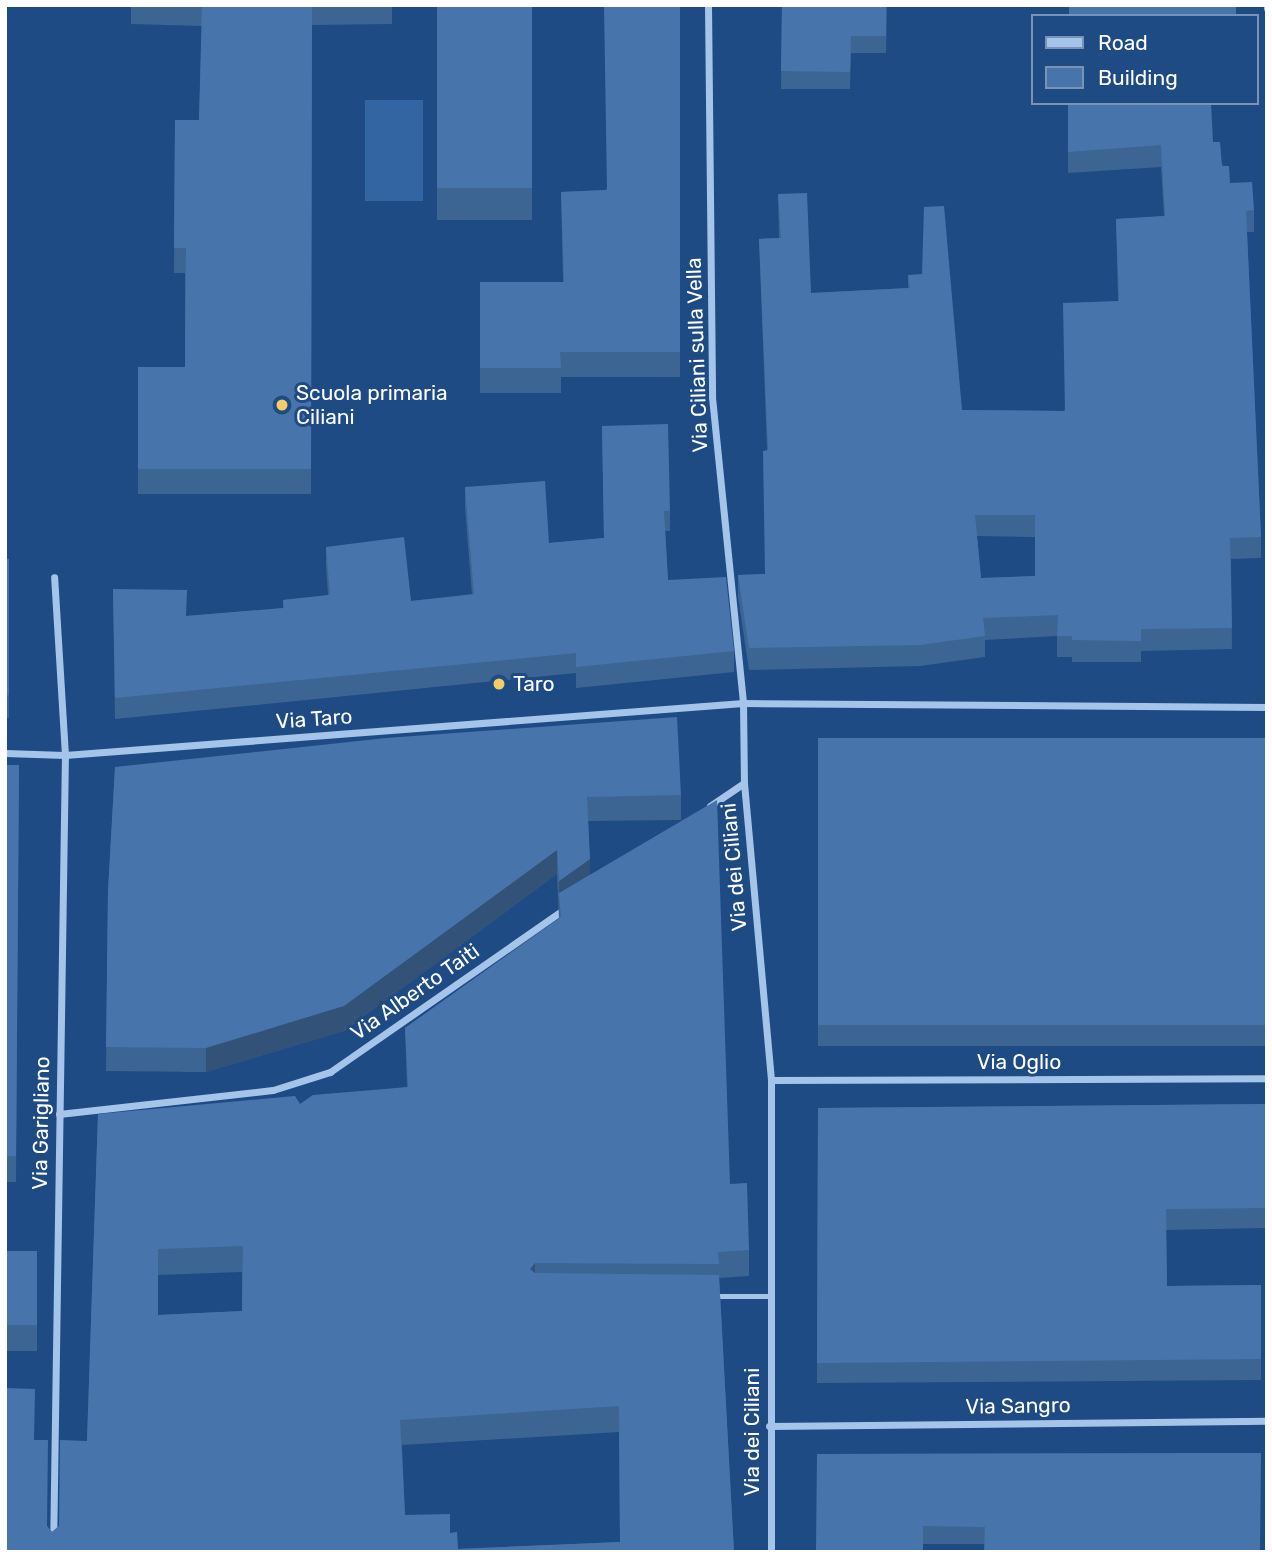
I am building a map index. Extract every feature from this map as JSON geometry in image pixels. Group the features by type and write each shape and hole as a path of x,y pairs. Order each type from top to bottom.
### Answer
{"street":[{"name":"Via Ciliani sulla Vella","path":"708,5 712,397 743,703"},
{"path":"5,753 65,755 54,577"},
{"path":"743,703 1267,707"},
{"name":"Via Taro","path":"65,755 743,703"},
{"name":"Via dei Ciliani","path":"743,703 744,783 771,1080 771,1552"},
{"name":"Via Garigliano","path":"53,1552 65,755"},
{"path":"699,814 744,783"},
{"name":"Via Alberto Taiti","path":"59,1114 273,1090 330,1072 577,900"},
{"name":"Via Oglio","path":"771,1080 1267,1079"},
{"name":"Via Sangro","path":"769,1426 1267,1421"}],"lane":[{"path":"701,1296 770,1296"}],"shaded area":[{"path":"365,100 423,100 423,201 365,201"}],"building":[{"name":"Scuola primaria Ciliani","path":"202,5 312,5 311,469 138,469 138,367 185,367 186,248 174,248 175,120 199,120"},
{"path":"437,5 532,5 532,188 437,188"},
{"path":"604,5 680,5 680,352 560,352 561,368 480,368 480,282 564,282 561,192 607,190"},
{"path":"782,5 886,5 886,36 851,36 850,72 781,71"},
{"path":"1069,5 1236,5 1236,14 1069,14"},
{"path":"1068,105 1211,105 1213,142 1220,142 1222,166 1229,166 1230,183 1252,182 1254,210 1246,211 1261,537 1230,538 1232,628 1141,629 1141,641 1072,640 1072,636 1057,636 1058,615 983,618 985,636 920,645 749,648 738,575 765,574 763,451 768,450 759,239 781,238 778,194 807,193 811,293 910,288 908,275 922,274 924,207 944,206 962,410 1065,411 1063,303 1119,301 1116,219 1165,216 1161,145 1068,152","holes":["975,515 1035,515 1035,576 981,578"]},
{"path":"668,424 670,511 664,511 668,580 726,577 734,651 576,667 576,653 115,698 113,589 187,590 186,616 284,608 283,600 330,595 326,547 404,537 411,601 474,594 465,487 545,481 549,543 604,538 602,426"},
{"path":"5,559 9,559 9,695 5,695"},
{"path":"677,717 681,795 587,797 590,859 559,881 557,850 344,1006 206,1048 106,1047 108,891 115,767 386,738"},
{"path":"818,738 1265,738 1265,1025 818,1025"},
{"path":"5,765 19,765 16,1156 5,1156"},
{"path":"717,800 730,1184 747,1183 749,1250 718,1252 719,1264 535,1263 530,1269 535,1273 719,1275 734,1552 5,1552 5,1388 35,1389 34,1440 48,1440 47,1526 52,1532 59,1526 60,1440 87,1441 98,1114 295,1096 300,1104 313,1095 408,1087 405,1028 561,917 559,893","holes":["243,1246 242,1311 158,1315 158,1249","619,1406 620,1542 458,1549 457,1532 450,1533 450,1514 405,1515 400,1420"]},
{"path":"1265,1104 1266,1208 1166,1209 1167,1286 1261,1285 1261,1359 817,1363 818,1108"},
{"path":"5,1251 37,1251 37,1325 5,1325"},
{"path":"1261,1453 1260,1552 984,1552 985,1527 923,1526 923,1552 816,1552 817,1454"}],"place":[{"name":"Scuola primaria Ciliani","path":"282,405"},
{"name":"Taro","path":"499,684"}]}
